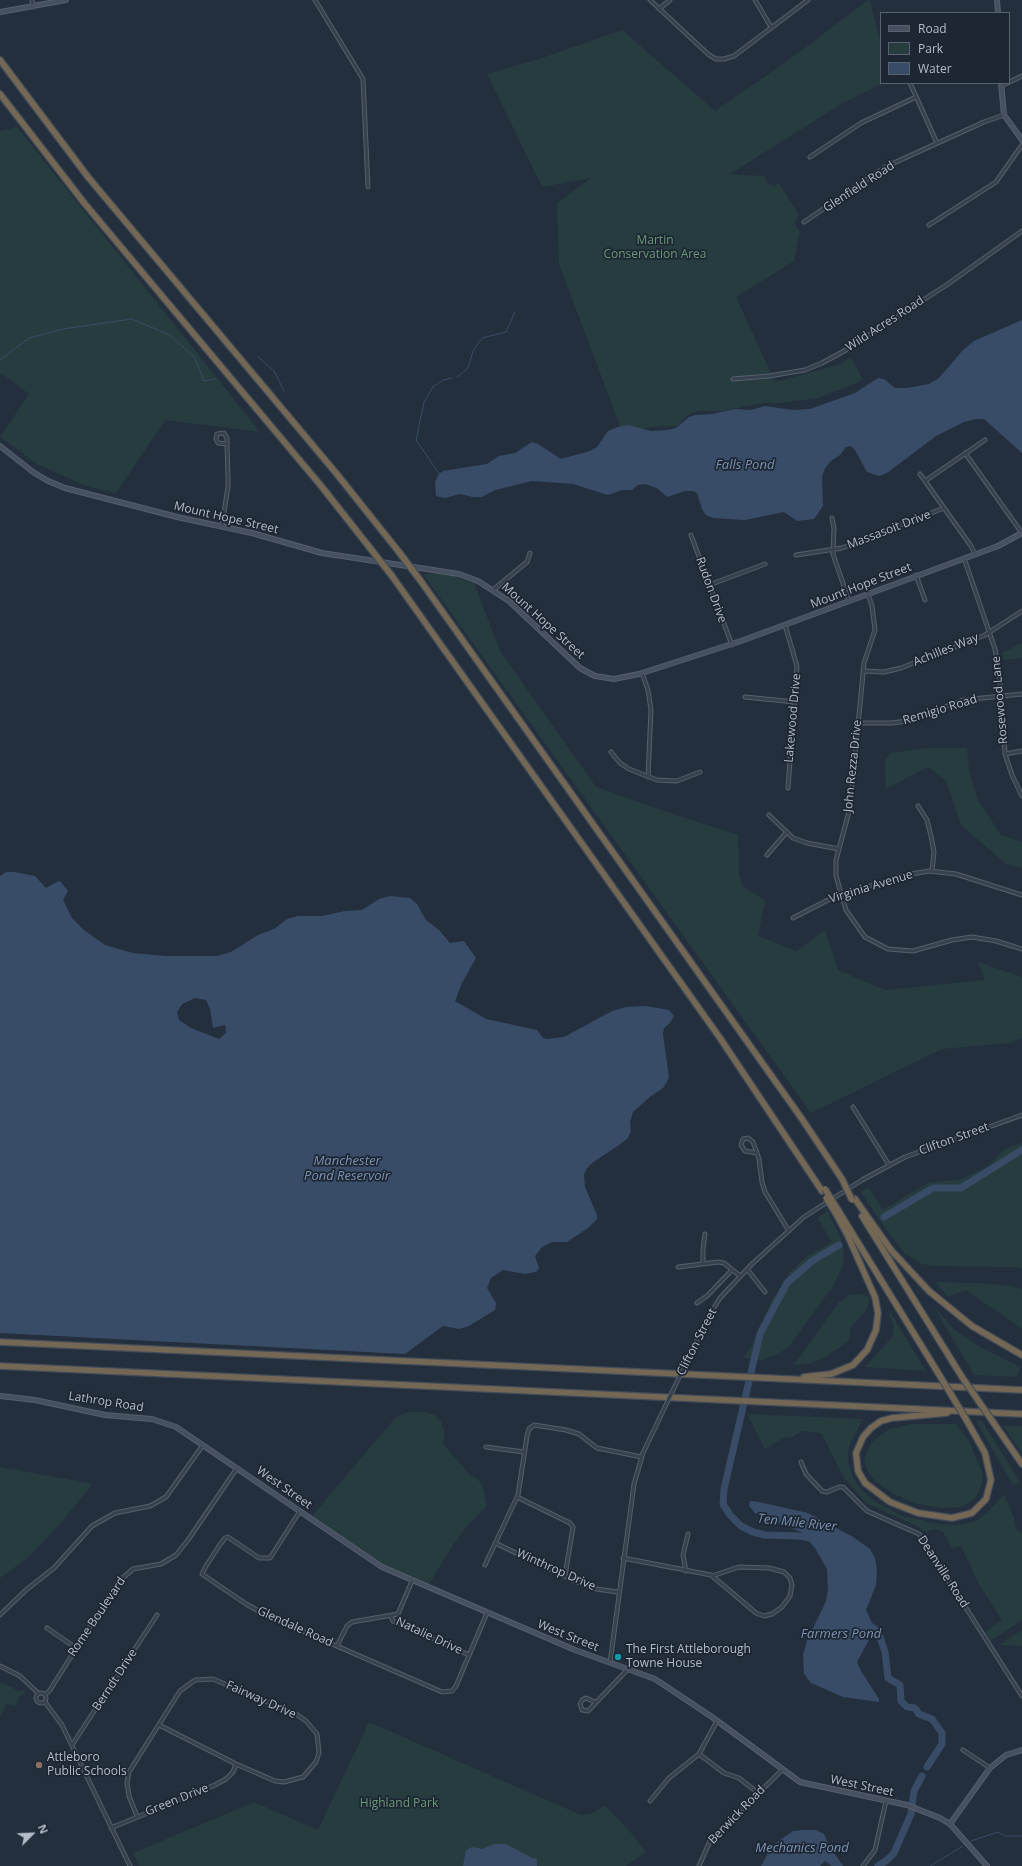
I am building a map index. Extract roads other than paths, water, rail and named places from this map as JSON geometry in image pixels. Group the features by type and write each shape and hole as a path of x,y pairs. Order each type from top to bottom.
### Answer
{"highway":[{"path":"0,60 88,177 332,467 420,580 802,1119 842,1179 962,1377 1022,1464"},
{"path":"0,94 85,204 322,487 392,576 720,1038 824,1190 967,1421 985,1453 991,1480 986,1499 972,1513 960,1517 948,1518 914,1512 885,1499 872,1490 862,1479 857,1466 856,1453 863,1437 874,1425 892,1418 959,1412"},
{"path":"854,1200 891,1250 929,1291 972,1326 1022,1355"},
{"path":"786,1379 831,1374 850,1366 867,1350 876,1330 878,1313 875,1297 836,1211"},
{"path":"0,1342 1022,1390"},
{"path":"0,1366 1022,1414"}],"street":[{"path":"32,0 33,7"},
{"path":"0,12 66,0"},
{"path":"315,0 363,79 368,187"},
{"path":"650,0 709,55 716,59 724,59 734,56 808,0"},
{"path":"659,9 670,0"},
{"path":"755,0 771,27"},
{"path":"997,0 998,12"},
{"path":"1010,81 1022,76"},
{"path":"910,84 937,143"},
{"path":"1001,85 1004,115 1022,140"},
{"path":"810,158 861,123 916,97"},
{"name":"Glenfield Road","path":"804,222 880,170 984,122 1004,115"},
{"path":"929,225 996,182 1022,145"},
{"name":"Wild Acres Road","path":"733,379 769,376 806,370 822,363 846,350 948,284 1022,231"},
{"path":"222,526 228,486 227,444 225,434 220,433 216,435 216,440 218,443 227,444"},
{"path":"925,481 984,440"},
{"name":"Mount Hope Street","path":"0,446 33,472 48,481 65,488 177,517 222,526 322,553 459,574 478,581 509,601 580,668 595,676 614,679 642,673 732,645 1009,541 1022,533"},
{"path":"965,453 1022,533"},
{"path":"920,474 971,546 975,554"},
{"name":"Massasoit Drive","path":"796,555 833,550 944,508"},
{"path":"832,518 834,528 833,550 836,567 849,601"},
{"name":"Rudon Drive","path":"691,535 732,645"},
{"path":"493,590 527,562 530,553"},
{"name":"Rosewood Lane","path":"964,558 990,632 998,664 1005,754 1012,775 1022,796"},
{"path":"709,585 765,564"},
{"path":"916,575 925,600"},
{"name":"John Rezza Drive","path":"868,594 872,606 875,630 863,671 850,808 836,860 836,876 846,910 857,927 866,936 888,949 913,951 952,940 972,937 991,940 1022,949"},
{"name":"Achilles Way","path":"863,671 891,671 990,632 1022,611"},
{"name":"Lakewood Drive","path":"785,625 797,666 788,788"},
{"path":"642,673 648,690 652,710 648,777"},
{"name":"Remigio Road","path":"858,723 892,724 907,721 963,700 1022,694"},
{"path":"745,697 795,702"},
{"path":"1005,754 1022,751"},
{"path":"611,752 620,763 629,769 648,777 677,781 700,772"},
{"path":"918,806 927,820 931,836 934,852 932,871"},
{"path":"769,815 786,833 801,841 839,849"},
{"path":"767,855 786,833"},
{"name":"Virginia Avenue","path":"793,918 817,904 900,876 932,871 956,874 1022,895"},
{"path":"853,1107 889,1165"},
{"name":"Clifton Street","path":"610,1663 618,1592 634,1484 642,1457 710,1314 746,1269 804,1217 889,1165 928,1147 1022,1115"},
{"path":"757,1153 745,1151 741,1145 743,1139 748,1138 751,1140 757,1153 765,1192 789,1230"},
{"path":"703,1264 705,1234"},
{"path":"678,1267 718,1262 724,1263 740,1276"},
{"path":"746,1269 765,1292"},
{"name":"Clifton Street","path":"697,1303 707,1296 732,1270"},
{"name":"Lathrop Road","path":"0,1396 35,1400 105,1415 163,1421 176,1427 203,1445"},
{"path":"485,1565 517,1497 529,1429 534,1425 566,1430 578,1434 597,1448 642,1457"},
{"path":"0,1615 26,1590 54,1568 92,1526 115,1513 150,1506 166,1497 203,1445"},
{"name":"West Street","path":"203,1445 382,1568 610,1663 629,1668 655,1678 800,1782 907,1805 940,1818 950,1824 986,1866"},
{"path":"486,1447 524,1452"},
{"name":"Deanville Road","path":"801,1462 808,1477 822,1491 827,1492 839,1487 844,1487 867,1511 919,1534 1022,1696"},
{"name":"Rome Boulevard","path":"45,1695 50,1690 118,1582 132,1570 161,1564 176,1555 188,1540 237,1468"},
{"path":"517,1497 570,1523 573,1527 565,1576"},
{"name":"Glendale Road","path":"300,1511 270,1558 259,1558 228,1537 225,1538 219,1546 202,1574 240,1600 266,1615 442,1692 448,1692 456,1686 487,1613"},
{"path":"686,1571 683,1555 688,1534"},
{"name":"Winthrop Drive","path":"495,1543 596,1589 618,1592"},
{"path":"623,1558 712,1576 756,1613 764,1616 772,1614 782,1606 790,1596 792,1585 790,1578 784,1572 769,1568 739,1567 712,1576"},
{"path":"337,1646 347,1626 352,1622 398,1614 412,1580"},
{"name":"Berndt Drive","path":"72,1745 157,1614"},
{"name":"Natalie Drive","path":"391,1616 392,1621 469,1655"},
{"path":"47,1628 76,1648"},
{"path":"0,1666 20,1676 38,1693 45,1695 46,1699 44,1702"},
{"path":"595,1702 586,1698 582,1700 580,1704 582,1710 586,1711 591,1708 595,1702 629,1668"},
{"name":"Fairway Drive","path":"137,1816 129,1796 127,1783 129,1772 180,1691 192,1682 204,1678 213,1679 296,1714 306,1720 317,1734 319,1753 316,1762 303,1777 284,1782 275,1781 236,1764 160,1725"},
{"path":"38,1693 36,1697 38,1702 44,1702"},
{"path":"44,1702 62,1725 130,1866"},
{"path":"650,1801 669,1778 699,1754 717,1721"},
{"path":"963,1750 990,1768"},
{"path":"950,1824 990,1768 1006,1755 1022,1750"},
{"path":"699,1754 724,1773 740,1778 758,1793"},
{"name":"Green Drive","path":"111,1828 226,1779 233,1772 236,1764"},
{"name":"Berwick Road","path":"699,1866 710,1841 782,1770"},
{"path":"863,1866 875,1850 886,1801"}],"water":[{"name":"Falls Pond","path":"1022,320 1022,453 984,419 964,422 936,436 887,473 879,476 867,472 855,450 851,446 846,447 840,455 831,461 825,468 822,477 823,506 814,519 797,521 784,512 745,520 713,518 706,515 702,509 697,493 693,491 685,491 667,497 657,488 645,484 638,485 632,490 622,490 608,495 573,484 532,481 495,490 482,497 473,497 460,494 445,498 436,496 435,482 439,474 443,471 487,464 499,456 515,453 532,442 538,444 561,459 590,451 597,447 608,431 618,427 628,425 651,431 668,430 676,428 689,417 695,415 712,414 735,409 751,410 765,406 793,410 810,409 855,393 878,378 884,379 895,388 907,388 929,384 939,378 963,350 974,341"},
{"name":"Manchester Pond Reservoir","path":"6,872 14,872 35,876 46,888 59,881 68,891 63,900 72,918 84,930 105,945 133,953 165,956 217,956 231,952 258,935 274,929 287,919 298,916 322,916 345,911 362,910 379,899 390,896 410,898 417,904 426,920 439,930 450,943 464,941 476,958 462,983 455,1001 486,1019 537,1030 543,1038 547,1039 564,1037 612,1011 626,1007 646,1006 669,1010 674,1016 670,1023 664,1028 663,1034 669,1078 663,1088 651,1096 633,1112 630,1122 631,1131 628,1138 587,1168 584,1174 585,1187 597,1215 597,1219 588,1228 567,1242 552,1242 542,1247 535,1256 539,1268 536,1272 525,1274 503,1270 491,1278 487,1288 496,1303 495,1310 469,1326 459,1329 443,1326 405,1354 0,1333 0,876","holes":["195,998 206,1000 210,1009 213,1028 225,1025 226,1033 219,1039 191,1028 179,1020 177,1012 182,1004"]},
{"name":"Farmers Pond","path":"750,1501 808,1513 853,1537 870,1549 875,1558 877,1570 876,1585 866,1610 875,1629 857,1662 879,1699 879,1702 843,1697 811,1683 804,1674 803,1655 807,1641 826,1601 828,1589 827,1569 815,1548 801,1532 755,1513 749,1506"},
{"name":"Mechanics Pond","path":"816,1830 824,1834 830,1847 843,1866 832,1866 825,1861 820,1866 761,1866 772,1846 793,1831"},
{"path":"494,1844 506,1844 532,1858 537,1859 537,1866 463,1866 466,1850 472,1847 482,1849"}],"waterway":[{"path":"457,377 468,368 473,351 482,338 506,332 515,312"},
{"path":"0,360 29,338 63,329 132,319 170,335 195,358 204,381 215,379"},
{"path":"258,357 274,371 284,391"},
{"path":"440,475 416,440 424,402 433,387 443,380 452,378"},
{"name":"Ten Mile River","path":"884,1217 933,1188 961,1188 1022,1150"},
{"name":"Ten Mile River","path":"815,1539 799,1536 765,1535 753,1532 741,1526 730,1515 723,1504 724,1489 760,1334 787,1283 812,1261 839,1245"},
{"name":"Ten Mile River","path":"867,1624 875,1629 880,1637 885,1652 888,1678 900,1685 901,1701 907,1707 915,1708 919,1714 932,1719 942,1733 942,1744 927,1767"},
{"name":"Ten Mile River","path":"878,1866 894,1853 911,1814 914,1791 922,1776"},
{"path":"971,1841 998,1832 1005,1836 1022,1836"},
{"path":"930,1866 963,1846"}],"place":[{"name":"The First Attleborough Towne House","path":"618,1657"},
{"name":"Attleboro Public Schools","path":"39,1765"}],"park label":[{"name":"Martin Conservation Area","path":"655,248"},
{"name":"Highland Park","path":"399,1804"}]}
